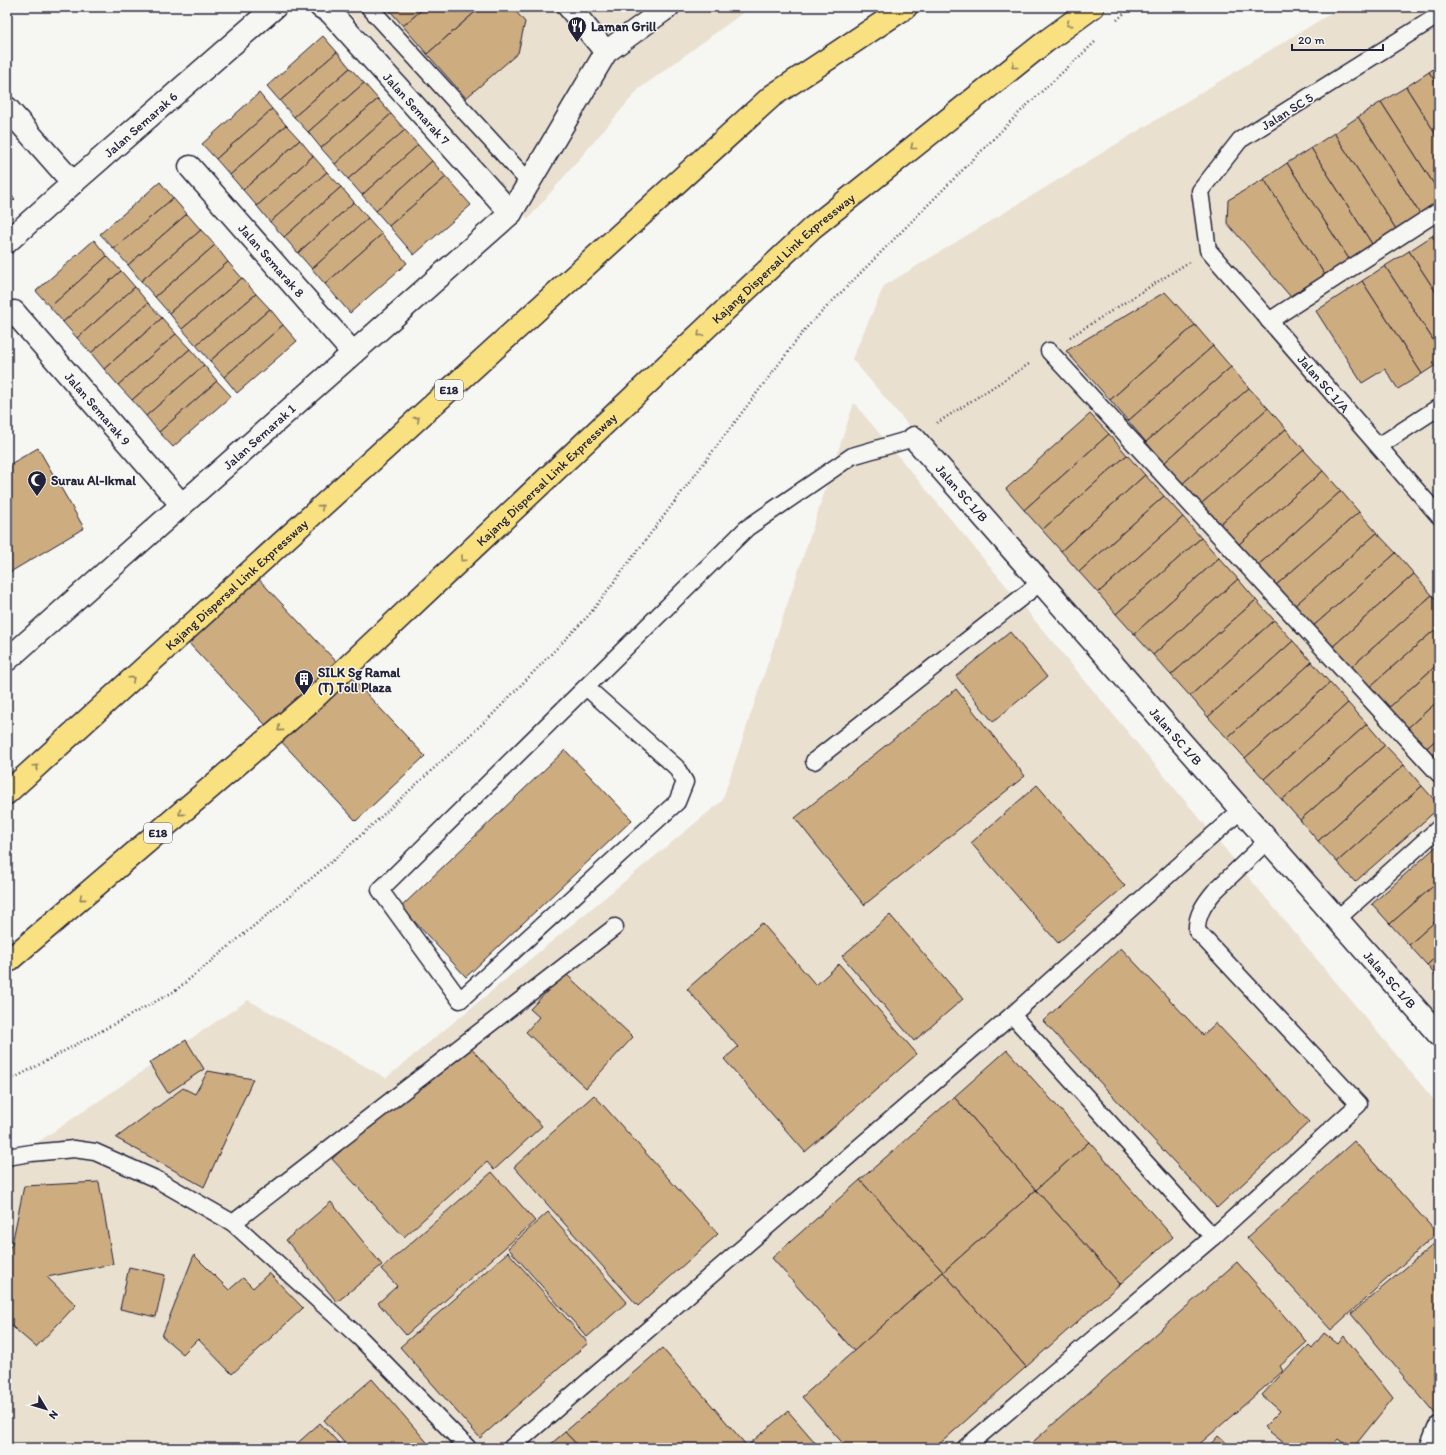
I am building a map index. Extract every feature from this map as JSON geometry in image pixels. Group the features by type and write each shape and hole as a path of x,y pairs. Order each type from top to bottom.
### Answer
{"highway":[{"name":"Kajang Dispersal Link Expressway","path":"7,793 772,96 906,7"},
{"name":"Kajang Dispersal Link Expressway","path":"7,962 309,703 812,228 1045,42 1093,7"}],"street":[{"name":"Jalan Semarak 6","path":"7,242 275,7"},
{"name":"Jalan Semarak 7","path":"321,7 330,12 511,212"},
{"path":"569,7 606,52 668,7"},
{"name":"Jalan Semarak 1","path":"7,660 511,212 606,52"},
{"path":"7,108 73,183"},
{"name":"Jalan Semarak 8","path":"190,167 353,353"},
{"name":"Jalan Semarak 9","path":"14,312 182,505"},
{"name":"Jalan SC 1/B","path":"914,438 1439,1035"},
{"path":"1431,1448 1439,1428"}],"lane":[{"path":"369,7 529,182"},
{"name":"Jalan SC 5","path":"1208,250 1200,191 1240,140 1439,15"},
{"path":"1269,321 1439,211"},
{"name":"Jalan SC 1/A","path":"1208,250 1439,516"},
{"path":"1049,351 1439,774"},
{"path":"1379,446 1439,407"},
{"path":"586,687 676,767 685,782 677,802 460,1000 380,890 747,528 852,456 914,438"},
{"path":"814,761 1042,582"},
{"path":"511,1448 1012,1015 1241,810"},
{"path":"1337,920 1439,828"},
{"path":"965,1448 1213,1237 1359,1104 1197,931 1197,922 1206,901 1268,840"},
{"path":"233,1223 615,927"},
{"path":"1012,1015 1213,1237"},
{"path":"7,1158 31,1153 74,1149 95,1152 156,1179 233,1223 360,1338 468,1448"}],"path":[{"path":"1114,23 1132,7"},
{"path":"7,1082 176,991 336,858 492,716 589,616 806,328 1024,108 1098,39"}],"shaded area":[{"path":"344,7 751,7 639,89 528,219"},
{"path":"1341,7 1439,7 1439,1048 852,359 884,286"},
{"path":"854,403 1439,1106 1439,1448 7,1448 7,1163 248,1000 386,1078 722,801"}],"building":[{"path":"387,7 425,7 403,26"},
{"path":"425,7 481,7 427,54 403,26"},
{"path":"481,7 512,7 525,22 518,53 466,98 427,54"},
{"path":"323,36 337,52 280,101 267,86"},
{"path":"337,52 350,68 294,117 280,101"},
{"path":"1439,65 1439,88 1429,72"},
{"path":"350,68 364,83 308,132 294,117"},
{"path":"1429,72 1439,88 1439,139 1406,87"},
{"path":"364,83 378,99 321,148 308,132"},
{"path":"1406,87 1439,139 1439,192 1381,102"},
{"path":"259,93 272,109 216,159 202,144"},
{"path":"378,99 391,114 335,164 321,148"},
{"path":"1381,102 1439,192 1439,201 1420,214 1358,117"},
{"path":"272,109 286,125 230,175 216,159"},
{"path":"391,114 405,130 348,179 335,164"},
{"path":"1358,117 1420,214 1396,229 1334,133"},
{"path":"286,125 300,140 243,190 230,175"},
{"path":"405,130 418,145 362,195 348,179"},
{"path":"1334,133 1396,229 1372,244 1311,148"},
{"path":"300,140 313,156 257,206 243,190"},
{"path":"418,145 432,161 376,211 362,195"},
{"path":"1311,148 1372,244 1349,259 1287,163"},
{"path":"313,156 327,172 270,222 257,206"},
{"path":"432,161 446,177 389,226 376,211"},
{"path":"1287,163 1349,259 1325,275 1264,179"},
{"path":"327,172 341,187 284,237 270,222"},
{"path":"446,177 471,205 414,255 389,226"},
{"path":"1264,179 1325,275 1290,296 1227,223 1228,200"},
{"path":"160,182 173,198 114,249 100,234"},
{"path":"341,187 354,202 298,253 284,237"},
{"path":"7,190 15,199 7,206"},
{"path":"173,198 187,214 128,265 114,249"},
{"path":"354,202 368,218 312,269 298,253"},
{"path":"187,214 201,230 141,281 128,265"},
{"path":"368,218 382,234 325,284 312,269"},
{"path":"201,230 215,245 155,297 141,281"},
{"path":"1439,231 1439,246 1432,236"},
{"path":"382,234 407,263 350,313 325,284"},
{"path":"1432,236 1439,246 1439,297 1409,251"},
{"path":"94,240 107,256 50,307 36,291"},
{"path":"215,245 228,262 169,313 155,297"},
{"path":"1409,251 1439,297 1439,349 1385,266"},
{"path":"107,256 121,271 63,322 50,307"},
{"path":"228,262 242,278 182,329 169,313"},
{"path":"1385,266 1439,349 1439,363 1422,374 1362,281"},
{"path":"121,271 135,287 77,338 63,322"},
{"path":"242,278 256,294 196,345 182,329"},
{"path":"1362,281 1422,374 1398,389 1385,369 1362,383 1316,311"},
{"path":"135,287 148,303 91,353 77,338"},
{"path":"1165,292 1195,325 1110,400 1066,351"},
{"path":"256,294 270,309 210,361 196,345"},
{"path":"148,303 162,318 104,369 91,353"},
{"path":"270,309 283,325 224,377 210,361"},
{"path":"162,318 176,334 118,385 104,369"},
{"path":"283,325 297,341 237,393 224,377"},
{"path":"1195,325 1213,346 1128,421 1110,400"},
{"path":"176,334 190,349 132,400 118,385"},
{"path":"1213,346 1231,367 1146,442 1128,421"},
{"path":"190,349 204,365 146,416 132,400"},
{"path":"204,365 217,381 159,432 146,416"},
{"path":"1231,367 1249,388 1164,463 1146,442"},
{"path":"217,381 231,396 173,447 159,432"},
{"path":"1249,388 1268,408 1182,484 1164,463"},
{"path":"1268,408 1286,429 1201,504 1182,484"},
{"path":"1090,414 1109,434 1024,510 1006,489"},
{"path":"1286,429 1304,450 1219,525 1201,504"},
{"path":"1109,434 1127,455 1042,530 1024,510"},
{"name":"Surau Al-Ikmal","path":"38,448 84,528 7,574 7,466"},
{"path":"1304,450 1323,471 1237,546 1219,525"},
{"path":"1127,455 1145,475 1061,551 1042,530"},
{"path":"1323,471 1341,491 1256,567 1237,546"},
{"path":"1145,475 1164,496 1079,572 1061,551"},
{"path":"1341,491 1359,512 1274,587 1256,567"},
{"path":"1164,496 1183,517 1098,593 1079,572"},
{"path":"1359,512 1377,533 1292,608 1274,587"},
{"path":"1183,517 1201,538 1116,614 1098,593"},
{"path":"1377,533 1396,553 1310,629 1292,608"},
{"path":"1201,538 1219,558 1134,634 1116,614"},
{"path":"1396,553 1414,574 1329,650 1310,629"},
{"path":"1219,558 1238,579 1153,655 1134,634"},
{"name":"SILK Sg Ramal (T) Toll Plaza","path":"252,572 425,756 356,821 183,637"},
{"path":"1414,574 1432,595 1347,671 1329,650"},
{"path":"1238,579 1256,600 1171,675 1153,655"},
{"path":"1432,595 1439,603 1439,626 1365,691 1347,671"},
{"path":"1256,600 1274,620 1190,696 1171,675"},
{"path":"1274,620 1293,641 1208,717 1190,696"},
{"path":"1439,626 1439,663 1384,712 1365,691"},
{"path":"1010,632 1047,677 993,722 956,676"},
{"path":"1293,641 1312,662 1227,738 1208,717"},
{"path":"1312,662 1330,683 1245,758 1227,738"},
{"path":"1439,663 1439,700 1402,733 1384,712"},
{"path":"1330,683 1348,703 1264,779 1245,758"},
{"path":"956,689 1025,776 864,905 795,818"},
{"path":"1439,700 1439,737 1420,754 1402,733"},
{"path":"1348,703 1367,724 1282,800 1264,779"},
{"path":"1367,724 1385,745 1300,820 1282,800"},
{"path":"1439,737 1439,774 1420,754"},
{"path":"1385,745 1404,765 1318,841 1300,820"},
{"path":"565,750 632,820 466,977 401,907"},
{"path":"1404,765 1422,786 1337,862 1318,841"},
{"path":"1037,785 1125,886 1058,943 971,843"},
{"path":"1422,786 1439,805 1439,808 1355,882 1337,862"},
{"path":"1439,844 1439,881 1390,924 1372,904"},
{"path":"1439,881 1439,918 1409,945 1390,924"},
{"path":"890,915 963,999 914,1041 842,956"},
{"path":"1439,918 1439,954 1427,965 1409,945"},
{"path":"762,923 816,985 839,964 917,1054 805,1152 724,1059 738,1047 687,989"},
{"path":"1121,948 1203,1035 1216,1023 1309,1122 1217,1208 1043,1021"},
{"path":"1439,954 1439,980 1427,965"},
{"path":"565,973 633,1037 586,1088 526,1032 539,1017 530,1009"},
{"path":"186,1040 204,1069 168,1093 149,1063"},
{"path":"467,1044 542,1126 494,1170 487,1162 404,1237 332,1159 415,1083"},
{"path":"1007,1050 1089,1142 1036,1190 954,1097"},
{"path":"208,1071 253,1079 204,1187 116,1138 183,1088 195,1094"},
{"path":"594,1095 718,1234 638,1306 514,1167"},
{"path":"954,1097 1036,1190 943,1272 860,1180"},
{"path":"1354,1141 1437,1233 1331,1330 1247,1238"},
{"path":"1089,1142 1173,1237 1120,1284 1036,1190"},
{"path":"492,1172 535,1221 406,1335 378,1303 397,1286 381,1269"},
{"path":"860,1180 943,1272 854,1351 772,1258"},
{"path":"99,1182 113,1264 47,1277 76,1305 36,1347 7,1322 7,1252 12,1244 24,1186"},
{"path":"1036,1190 1120,1284 1026,1367 943,1272"},
{"path":"331,1202 382,1265 337,1302 286,1240"},
{"path":"548,1212 627,1302 587,1337 508,1248"},
{"path":"1435,1243 1439,1247 1439,1415 1437,1416 1351,1314"},
{"path":"508,1252 588,1343 480,1438 400,1347"},
{"path":"194,1255 229,1290 243,1278 253,1288 269,1273 303,1308 232,1374 198,1339 183,1354 162,1336"},
{"path":"1237,1262 1307,1342 1280,1366 1283,1371 1195,1448 1026,1448"},
{"path":"129,1267 165,1275 156,1317 120,1309"},
{"path":"943,1272 1026,1367 935,1448 847,1448 802,1397"},
{"path":"1324,1333 1338,1344 1344,1336 1393,1398 1353,1448 1350,1448 1338,1439 1330,1448 1290,1448 1264,1427 1280,1411 1262,1395 1309,1345 1312,1348"},
{"path":"662,1348 747,1446 745,1448 580,1448 565,1432"},
{"path":"372,1379 432,1448 349,1448 324,1420"},
{"path":"788,1411 820,1448 745,1448 747,1446"},
{"path":"320,1423 343,1448 292,1448"},
{"path":"565,1432 580,1448 546,1448"},
{"path":"1218,1436 1231,1448 1207,1448"}],"place":[{"name":"Laman Grill","path":"577,43"},
{"name":"Surau Al-Ikmal","path":"37,497"},
{"name":"SILK Sg Ramal (T) Toll Plaza","path":"304,696"}]}
